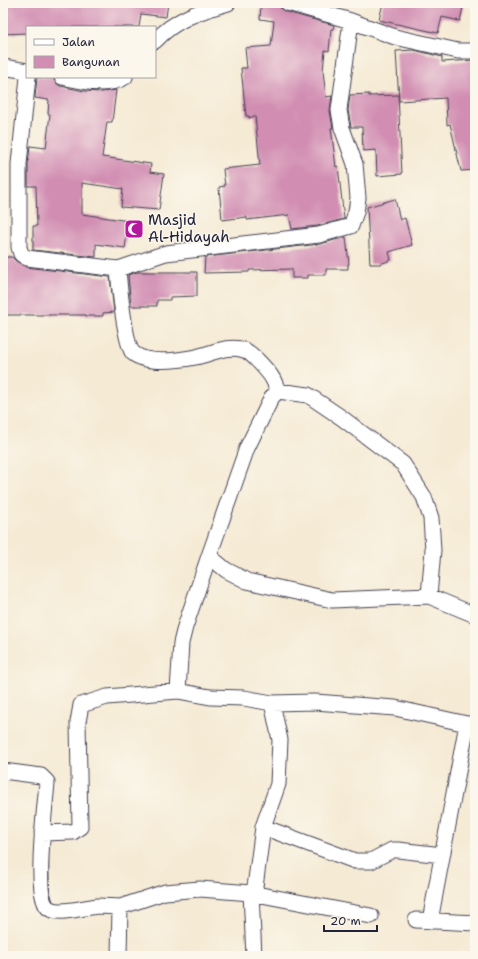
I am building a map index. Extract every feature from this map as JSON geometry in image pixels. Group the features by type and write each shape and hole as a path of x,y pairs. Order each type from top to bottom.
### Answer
{"street":[{"path":"156,40 165,30 188,16 228,3"},
{"path":"288,3 351,20 395,37 458,51 475,51"},
{"path":"28,78 19,164 19,248 21,254 27,258 118,269 166,253 318,235 351,226 356,212 358,198 355,164 342,128 339,110 351,20"},
{"path":"3,67 26,71"},
{"path":"68,78 95,83 117,81 123,78"},
{"path":"118,269 122,309 133,353 144,359 159,361 196,357 231,348 244,350 254,357 276,384 308,395 342,418 403,464 424,497 431,518 433,550 429,596"},
{"path":"178,691 181,643 185,627 247,448 272,397 276,384"},
{"path":"209,556 226,570 247,581 332,600 429,596 475,615"},
{"path":"42,833 73,832 80,828 78,722 81,705 107,697 178,691 210,697 244,698 272,703 315,702 395,708 471,724 442,855 423,920 475,923"},
{"path":"254,956 251,893 255,887 263,828 278,784 280,740 272,703"},
{"path":"3,771 41,776 47,782 40,873 45,904 49,909 62,911 99,906 120,907 165,892 200,889 251,893 371,916"},
{"path":"263,828 355,861 371,861 392,850 442,855"},
{"path":"119,956 120,907"}],"building":[{"path":"3,3 168,3 166,17 141,14 139,26 26,26 26,33 3,34"},
{"path":"261,3 279,3 281,9 286,12 334,25 333,29 331,29 329,51 325,50 323,71 326,97 332,96 330,111 333,128 331,128 336,167 338,166 344,219 317,226 292,229 289,215 247,220 247,217 222,220 219,187 225,186 223,169 260,165 255,116 249,118 249,116 246,116 241,68 247,68 245,48 271,46 274,21 260,19"},
{"path":"321,3 336,3 336,7"},
{"path":"383,3 464,3 460,21 442,17 438,33 379,20"},
{"path":"414,50 442,57 442,62 475,60 475,170 461,171 450,124 447,125 446,98 399,101 396,51"},
{"path":"37,78 53,78 60,86 84,91 102,92 116,90 112,122 107,122 102,157 151,164 150,172 164,174 159,210 121,207 123,189 82,183 82,214 129,221 125,248 96,244 96,257 33,250 33,226 37,226 36,186 28,186 30,146 46,148 50,114 48,114 49,100 35,98"},
{"path":"369,94 369,96 398,95 402,174 377,176 376,150 363,151 362,127 351,127 348,110 350,95"},
{"path":"395,199 400,220 405,218 412,245 389,252 391,260 380,264 370,264 367,207"},
{"path":"346,237 349,264 348,269 326,269 326,275 308,275 308,278 292,278 292,269 204,273 205,257 320,244"},
{"path":"3,257 12,257 26,267 110,277 114,312 103,313 103,316 3,315"},
{"path":"137,272 197,272 197,296 170,297 170,300 157,300 157,306 131,306 128,275"}],"place":[{"name":"Masjid Al-Hidayah","path":"134,229"}]}
